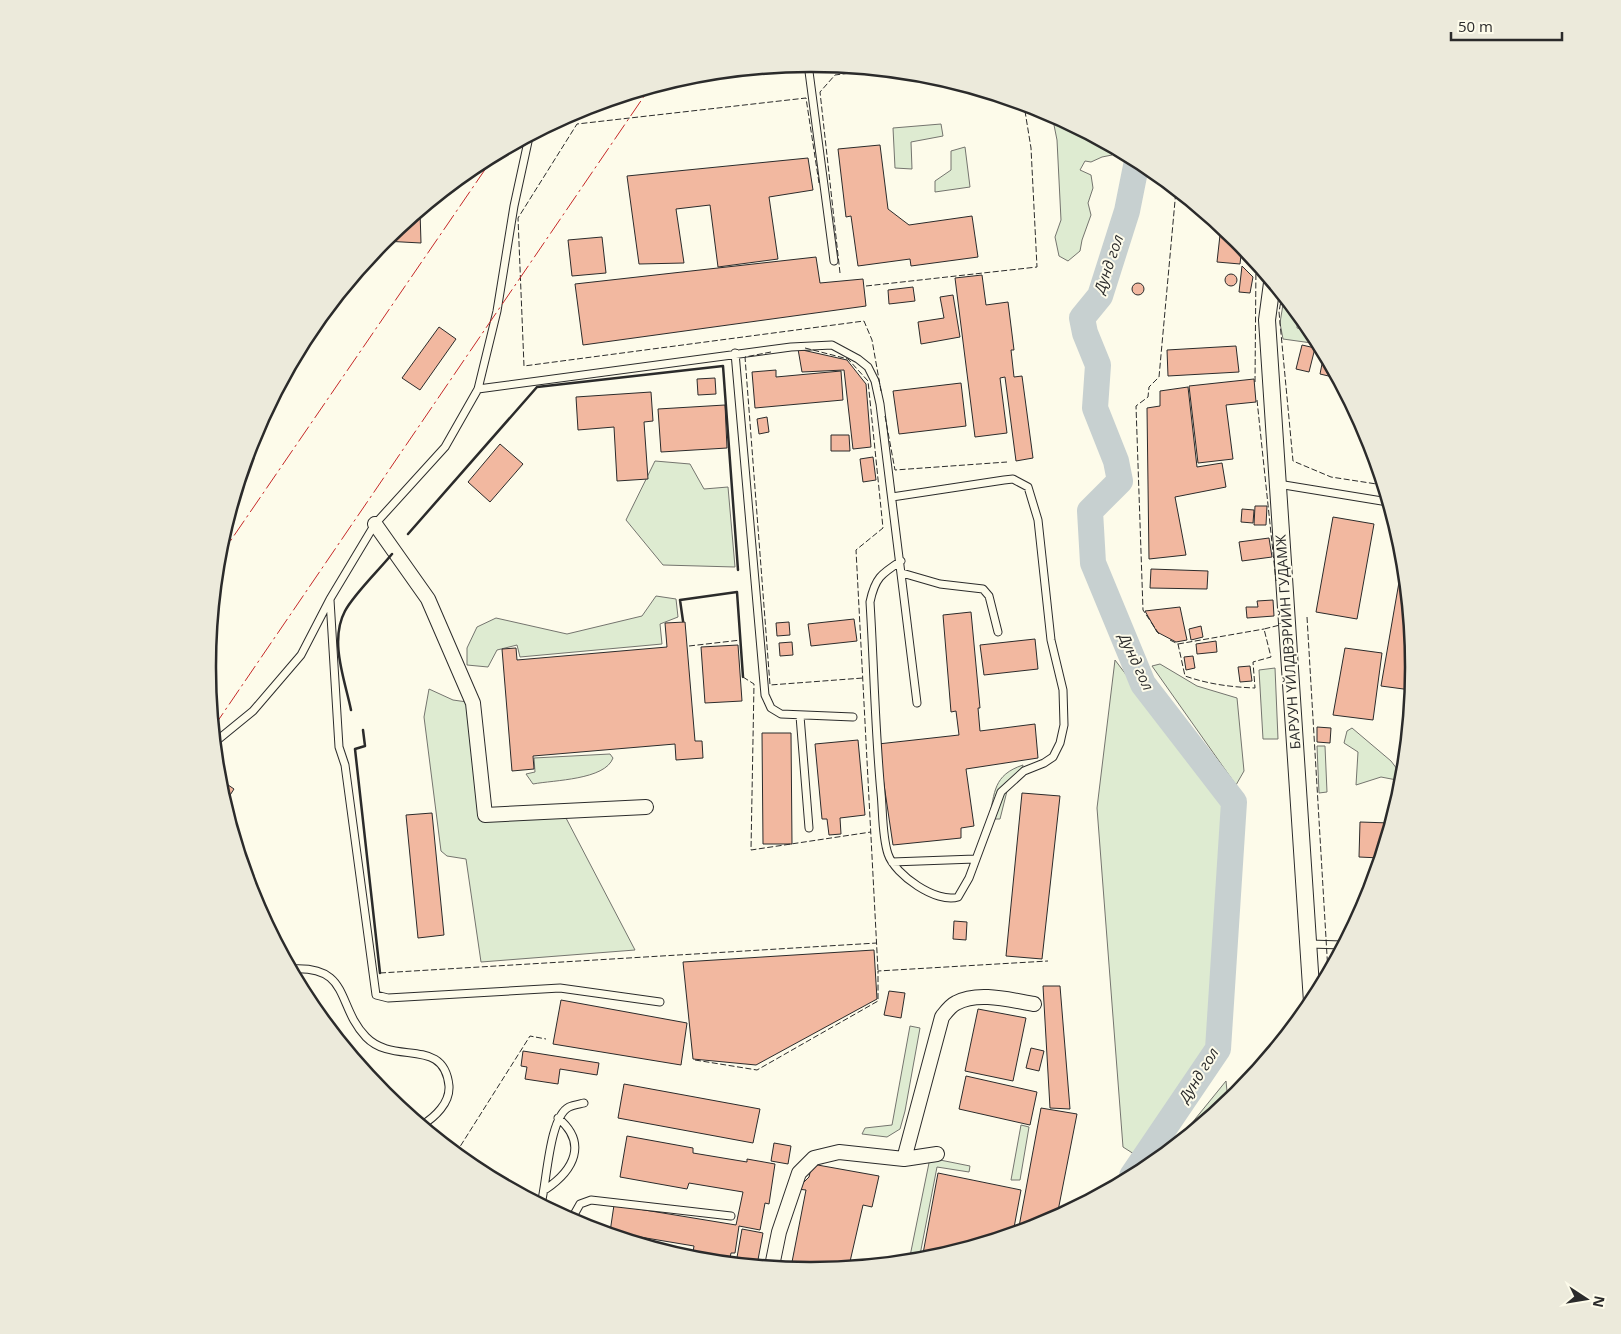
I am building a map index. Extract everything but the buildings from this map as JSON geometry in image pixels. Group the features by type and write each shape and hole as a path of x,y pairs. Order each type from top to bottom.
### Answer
{"street":[{"name":"БАРУУН ҮЙЛДВЭРИЙН ГУДАМЖ","path":"1271,292 1267,320 1311,987"},
{"path":"375,524 428,599 473,703 485,814 646,807"},
{"path":"904,1159 942,1017 954,1004 967,998 1000,998 1034,1004"},
{"path":"773,1260 779,1232 799,1173 814,1158 839,1152 904,1159 936,1154"}],"lane":[{"path":"809,72 834,261"},
{"path":"220,738 253,711 301,655 330,599 375,524 444,447 478,389 497,311 514,206 527,145"},
{"path":"478,389 791,346 832,345 868,367 875,380 880,404 918,703"},
{"path":"735,353 765,695 771,708 781,714 853,716"},
{"path":"892,496 1012,479 1028,487 1034,502 1048,602 1051,640 1062,690 1064,725 1060,743 1053,757 1024,771 1001,792 969,878 958,897 948,900 923,889 900,872 888,854 876,733 870,602 874,584 884,572 901,561"},
{"path":"1278,484 1381,501"},
{"path":"902,573 940,584 983,589 990,596 998,632"},
{"path":"330,599 339,747 345,765 372,980 376,994 388,998 560,988 660,1002"},
{"path":"800,716 808,828"},
{"path":"892,862 975,859"},
{"path":"1309,944 1336,945"},
{"path":"299,969 308,968 327,974 341,990 353,1018 366,1037 383,1050 436,1058 447,1069 449,1089 443,1106 427,1121"},
{"path":"543,1198 546,1189 552,1138 558,1118 568,1107 584,1103"},
{"path":"546,1189 561,1178 576,1150 574,1137 568,1126 558,1118"},
{"path":"575,1212 580,1204 591,1200 731,1216"}],"green space":[{"path":"941,124 943,136 911,142 912,169 895,168 893,128"},
{"path":"1054,125 1112,155 1091,162 1085,161 1080,170 1091,175 1093,188 1088,203 1091,215 1080,251 1068,261 1059,256 1055,237 1061,220 1057,140"},
{"path":"965,147 970,187 935,192 935,181 951,170 951,151"},
{"path":"1283,306 1308,343 1283,339 1280,323"},
{"path":"655,461 690,464 704,489 728,487 735,567 663,565 626,520"},
{"path":"656,596 676,599 678,617 660,624 662,644 520,657 517,645 497,650 488,667 467,665 467,648 477,627 496,618 567,634 642,616"},
{"path":"1115,660 1227,808 1210,1049 1134,1154 1123,1147 1097,808"},
{"path":"1160,664 1197,686 1237,698 1244,771 1236,785 1152,666"},
{"path":"1275,668 1278,739 1263,739 1259,670"},
{"path":"429,689 453,700 467,702 483,816 566,818 635,950 481,962 466,859 447,856 441,851 424,717"},
{"path":"1352,728 1391,761 1396,768 1395,780 1381,777 1356,785 1358,752 1344,743 1347,731"},
{"path":"1317,746 1325,746 1327,792 1319,793"},
{"path":"610,754 613,758 600,771 578,778 533,784 526,774 535,772 534,758"},
{"path":"1023,765 1020,780 1010,779 1000,819 989,819 994,793 1001,779 1013,769"},
{"path":"910,1026 920,1028 900,1129 887,1137 862,1134 865,1128 892,1125"},
{"path":"1226,1081 1227,1091 1193,1121"},
{"path":"1021,1125 1029,1127 1020,1180 1011,1180"},
{"path":"930,1158 970,1166 969,1172 937,1167 921,1251 911,1252"}],"waterway":[{"name":"Дунд гол","path":"1135,169 1127,211 1100,296 1082,318 1085,333 1098,365 1095,408 1116,461 1120,481 1090,511 1093,563 1143,684 1234,802 1218,1049 1143,1159"}],"fence":[{"path":"840,273 820,92 835,75 844,74"},
{"path":"819,183 806,98 577,124 518,218 524,366 864,321 872,340 881,391"},
{"path":"866,286 1037,267 1031,148 1025,113"},
{"path":"1159,634 1143,610 1136,406 1148,397 1149,387 1159,377 1175,198"},
{"path":"1255,382 1256,274"},
{"path":"1281,303 1279,312 1293,461 1331,477 1376,484"},
{"path":"805,348 848,359 868,381 883,528 856,550 878,971"},
{"path":"771,352 745,357 770,685 863,678"},
{"path":"1257,400 1276,581"},
{"path":"885,416 895,470 1007,462"},
{"path":"1307,617 1327,960"},
{"path":"1170,640 1178,644 1185,676 1219,685 1255,688 1253,662 1271,657 1264,629 1280,625 1280,623"},
{"path":"1178,644 1264,629"},
{"path":"689,646 741,640"},
{"path":"743,677 754,684 751,850 871,832"},
{"path":"380,973 877,943"},
{"path":"695,1060 757,1070 878,1001 878,971 1048,961"},
{"path":"460,1147 530,1036 546,1039"}],"wall":[{"path":"408,534 537,387 723,366 738,570"},
{"path":"351,710 338,648 340,623 354,597 392,554"},
{"path":"683,621 680,600 737,592 743,677"},
{"path":"363,730 365,746 355,749 380,973"}],"power":[{"path":"218,720 644,97"},
{"path":"229,543 485,170"}]}
